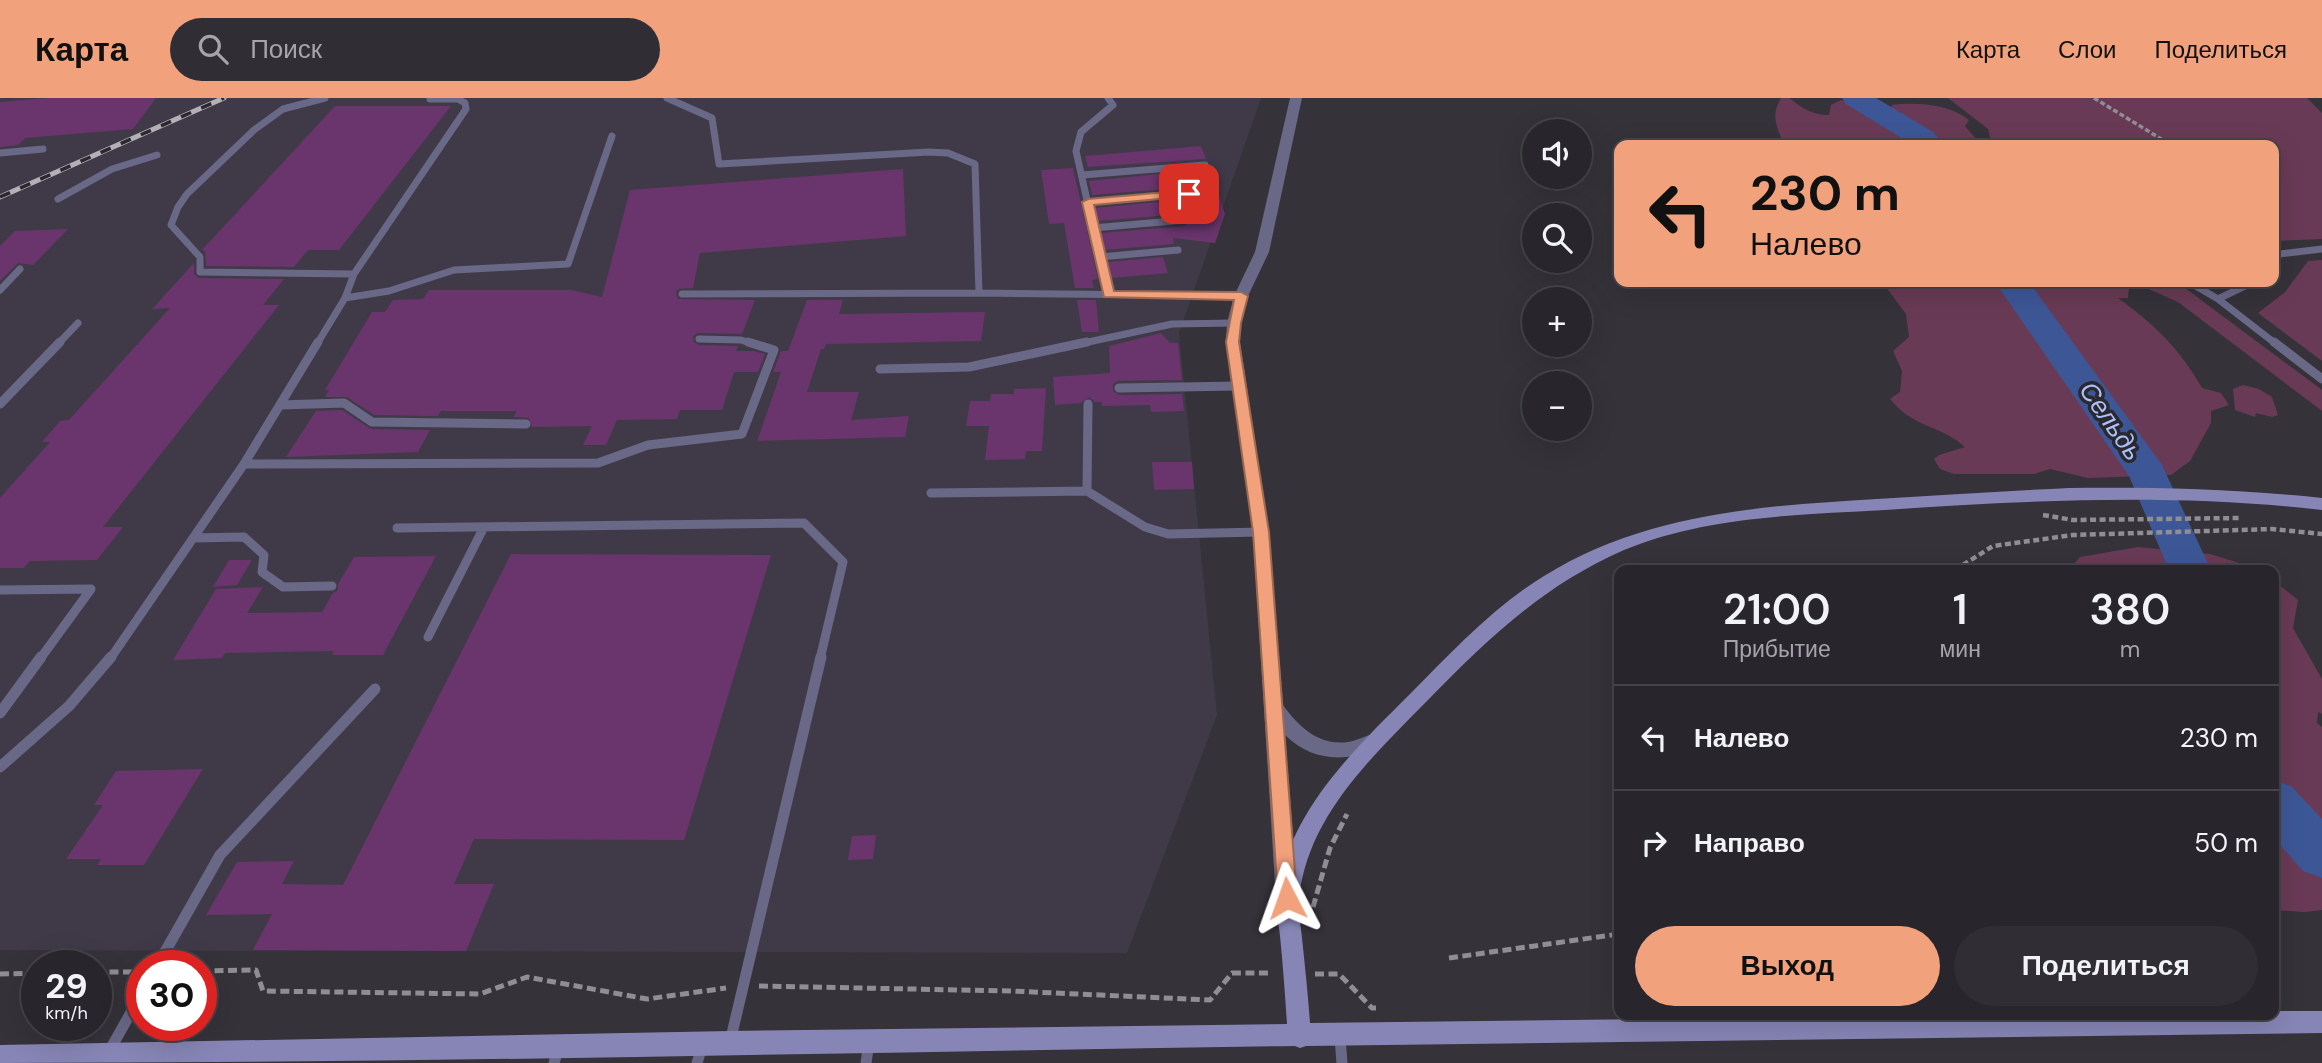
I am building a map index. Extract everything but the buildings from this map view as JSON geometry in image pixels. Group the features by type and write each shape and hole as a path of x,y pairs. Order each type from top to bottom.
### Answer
{"main road":[{"path":"1300,1037 1287,898 1301,844 1318,809 1375,741 1524,597 1571,568 1618,546 1667,529 1785,511 2055,494 2181,492 2322,504"},
{"path":"0,1057 700,1053 730,1042 867,1052 1300,1037 2322,1022"}],"street":[{"path":"1287,898 1261,532 1233,342 1234,323 1241,296 1262,252 1296,98"},
{"path":"1272,704 1289,730 1308,744 1337,751 1359,750 1375,741"}],"lane":[{"path":"325,98 303,102 279,111 249,133 178,207 171,225 200,257 200,272 354,274"},
{"path":"667,98 712,118 719,164 929,152 948,153 975,164 979,293"},
{"path":"1108,98 1113,105 1081,132 1076,151 1108,294"},
{"path":"0,767 69,706 107,663 244,464 345,298 354,274 466,109 465,103 458,99 430,99"},
{"path":"345,298 389,291 454,270 568,264 612,136"},
{"path":"0,153 43,149"},
{"path":"58,199 112,169 158,155"},
{"path":"1082,174 1205,165"},
{"path":"1088,202 1215,191"},
{"path":"1093,228 1184,220"},
{"path":"2279,254 2322,249"},
{"path":"1100,257 1178,250"},
{"path":"0,289 20,269"},
{"path":"2195,287 2218,299 2322,379"},
{"path":"2218,299 2243,287"},
{"path":"681,294 1241,296"},
{"path":"0,404 78,323"},
{"path":"880,369 969,367 1172,324 1234,323"},
{"path":"244,464 598,463 648,445 742,434 774,350 741,340 699,340"},
{"path":"1119,388 1239,386"},
{"path":"280,405 344,403 372,422 526,424"},
{"path":"1087,491 1088,404"},
{"path":"931,493 1087,491 1145,527 1168,534 1261,532"},
{"path":"397,528 804,523 843,562 730,1042"},
{"path":"428,637 484,527"},
{"path":"193,538 244,537 264,555 262,572 283,587 332,586"},
{"path":"0,590 91,589 0,712"},
{"path":"166,950 220,855 375,689"},
{"path":"107,1055 126,1021"},
{"path":"1340,1037 1342,1063"}],"path":[{"path":"2094,98 2163,140"},
{"path":"2033,514 2073,520 2253,518"},
{"path":"1963,565 1993,546 2073,535 2272,529 2322,534"},
{"path":"1312,912 1330,848 1350,808"},
{"path":"1449,958 1614,935"},
{"path":"0,974 21,973"},
{"path":"1294,974 1339,974 1372,1008 1386,1007"}],"shaded area":[{"path":"0,98 1261,98 1179,333 1217,715 1127,953 0,950"},
{"path":"1781,98 1789,98 1808,110 1823,115 1829,115 1831,105 1841,100 1884,112 1890,111 1892,105 1902,104 1942,107 1969,120 1965,126 1977,140 1782,140 1775,116"},
{"path":"1948,98 2307,98 2322,113 2322,239 2279,241 2279,140 1991,140 1988,129"},
{"path":"2322,260 2322,361 2258,313 2285,292 2308,261"},
{"path":"1886,287 2129,287 2128,298 2118,298 2166,338 2202,388 2221,393 2229,405 2211,411 2211,423 2190,461 2171,475 2088,478 2050,469 2034,474 1954,474 1940,469 1934,459 1965,447 1946,434 1908,416 1890,399 1900,392 1902,371 1893,351 1909,337 1906,314"},
{"path":"2144,287 2184,287 2322,390 2322,411 2178,302"},
{"path":"2243,385 2259,389 2272,397 2278,415 2272,417 2256,413 2255,417 2235,410 2233,389"},
{"path":"2138,547 2210,554 2246,565 2073,565 2080,557"},
{"path":"2279,585 2298,600 2293,628 2322,679 2322,714 2318,712 2317,723 2322,727 2322,910 2279,910"}],"waterway":[{"name":"Сельдь","path":"1856,98 1923,140"},
{"name":"Сельдь","path":"2016,287 2148,474 2188,565"},
{"name":"Сельдь","path":"2279,808 2322,855"}],"railway":[{"path":"0,197 224,98"}],"route":[{"path":"1189,194 1088,202 1108,294 1241,296 1234,323 1233,342 1261,532 1287,898"}]}
